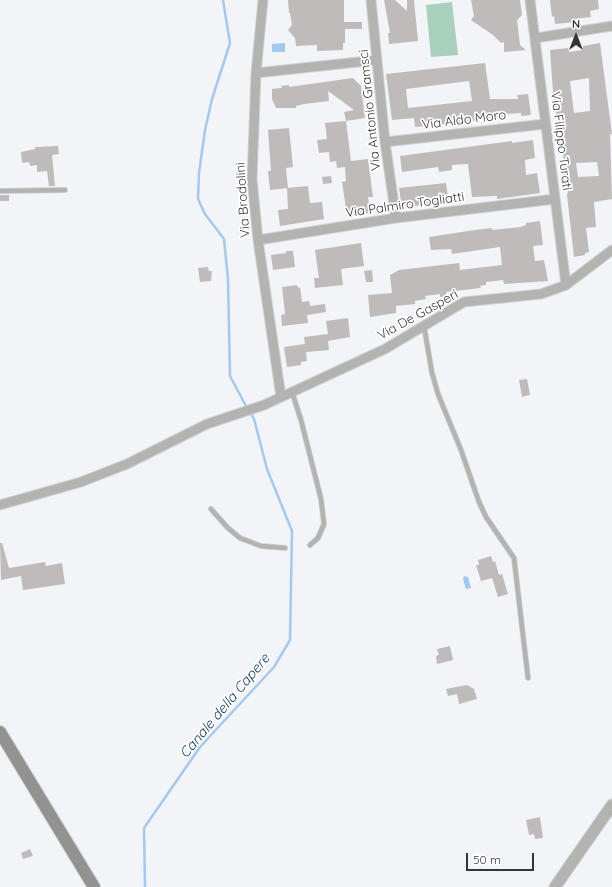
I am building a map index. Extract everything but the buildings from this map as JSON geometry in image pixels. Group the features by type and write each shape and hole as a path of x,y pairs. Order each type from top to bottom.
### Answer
{"main road":[{"path":"0,732 94,887"}],"street":[{"name":"Via Brodolini","path":"263,0 256,73 252,179 258,240 282,397"},
{"name":"Via Antonio Gramsci","path":"371,0 385,142 396,218"},
{"name":"Via Filippo Turati","path":"530,0 566,285"},
{"path":"536,38 612,26"},
{"path":"256,73 377,60"},
{"name":"Via Aldo Moro","path":"385,142 546,124"},
{"name":"Via Palmiro Togliatti","path":"258,240 396,218 555,199"},
{"name":"Via De Gasperi","path":"0,505 87,479 127,464 207,424 264,405 385,349 464,302 541,294 566,285 612,250"},
{"path":"555,887 612,805"}],"lane":[{"path":"0,191 65,190"},
{"path":"424,326 432,373 438,394 461,450 479,502 486,517 514,558 528,678"},
{"path":"292,392 301,420 319,492 324,524 318,538 310,545"},
{"path":"211,509 227,527 240,538 261,546 285,548"}],"green space":[{"path":"452,2 458,55 431,57 426,5"}],"water":[{"path":"285,43 285,52 272,52 272,44"},
{"path":"464,576 468,577 471,588 466,589 463,579"}],"waterway":[{"name":"Canale della Capere","path":"223,0 230,43 212,99 205,130 199,173 198,199 205,214 224,239 228,279 230,376 247,408"},
{"name":"Canale della Capere","path":"145,887 144,828 200,747 274,667 290,640 292,531 267,469 254,419 250,412"}]}
